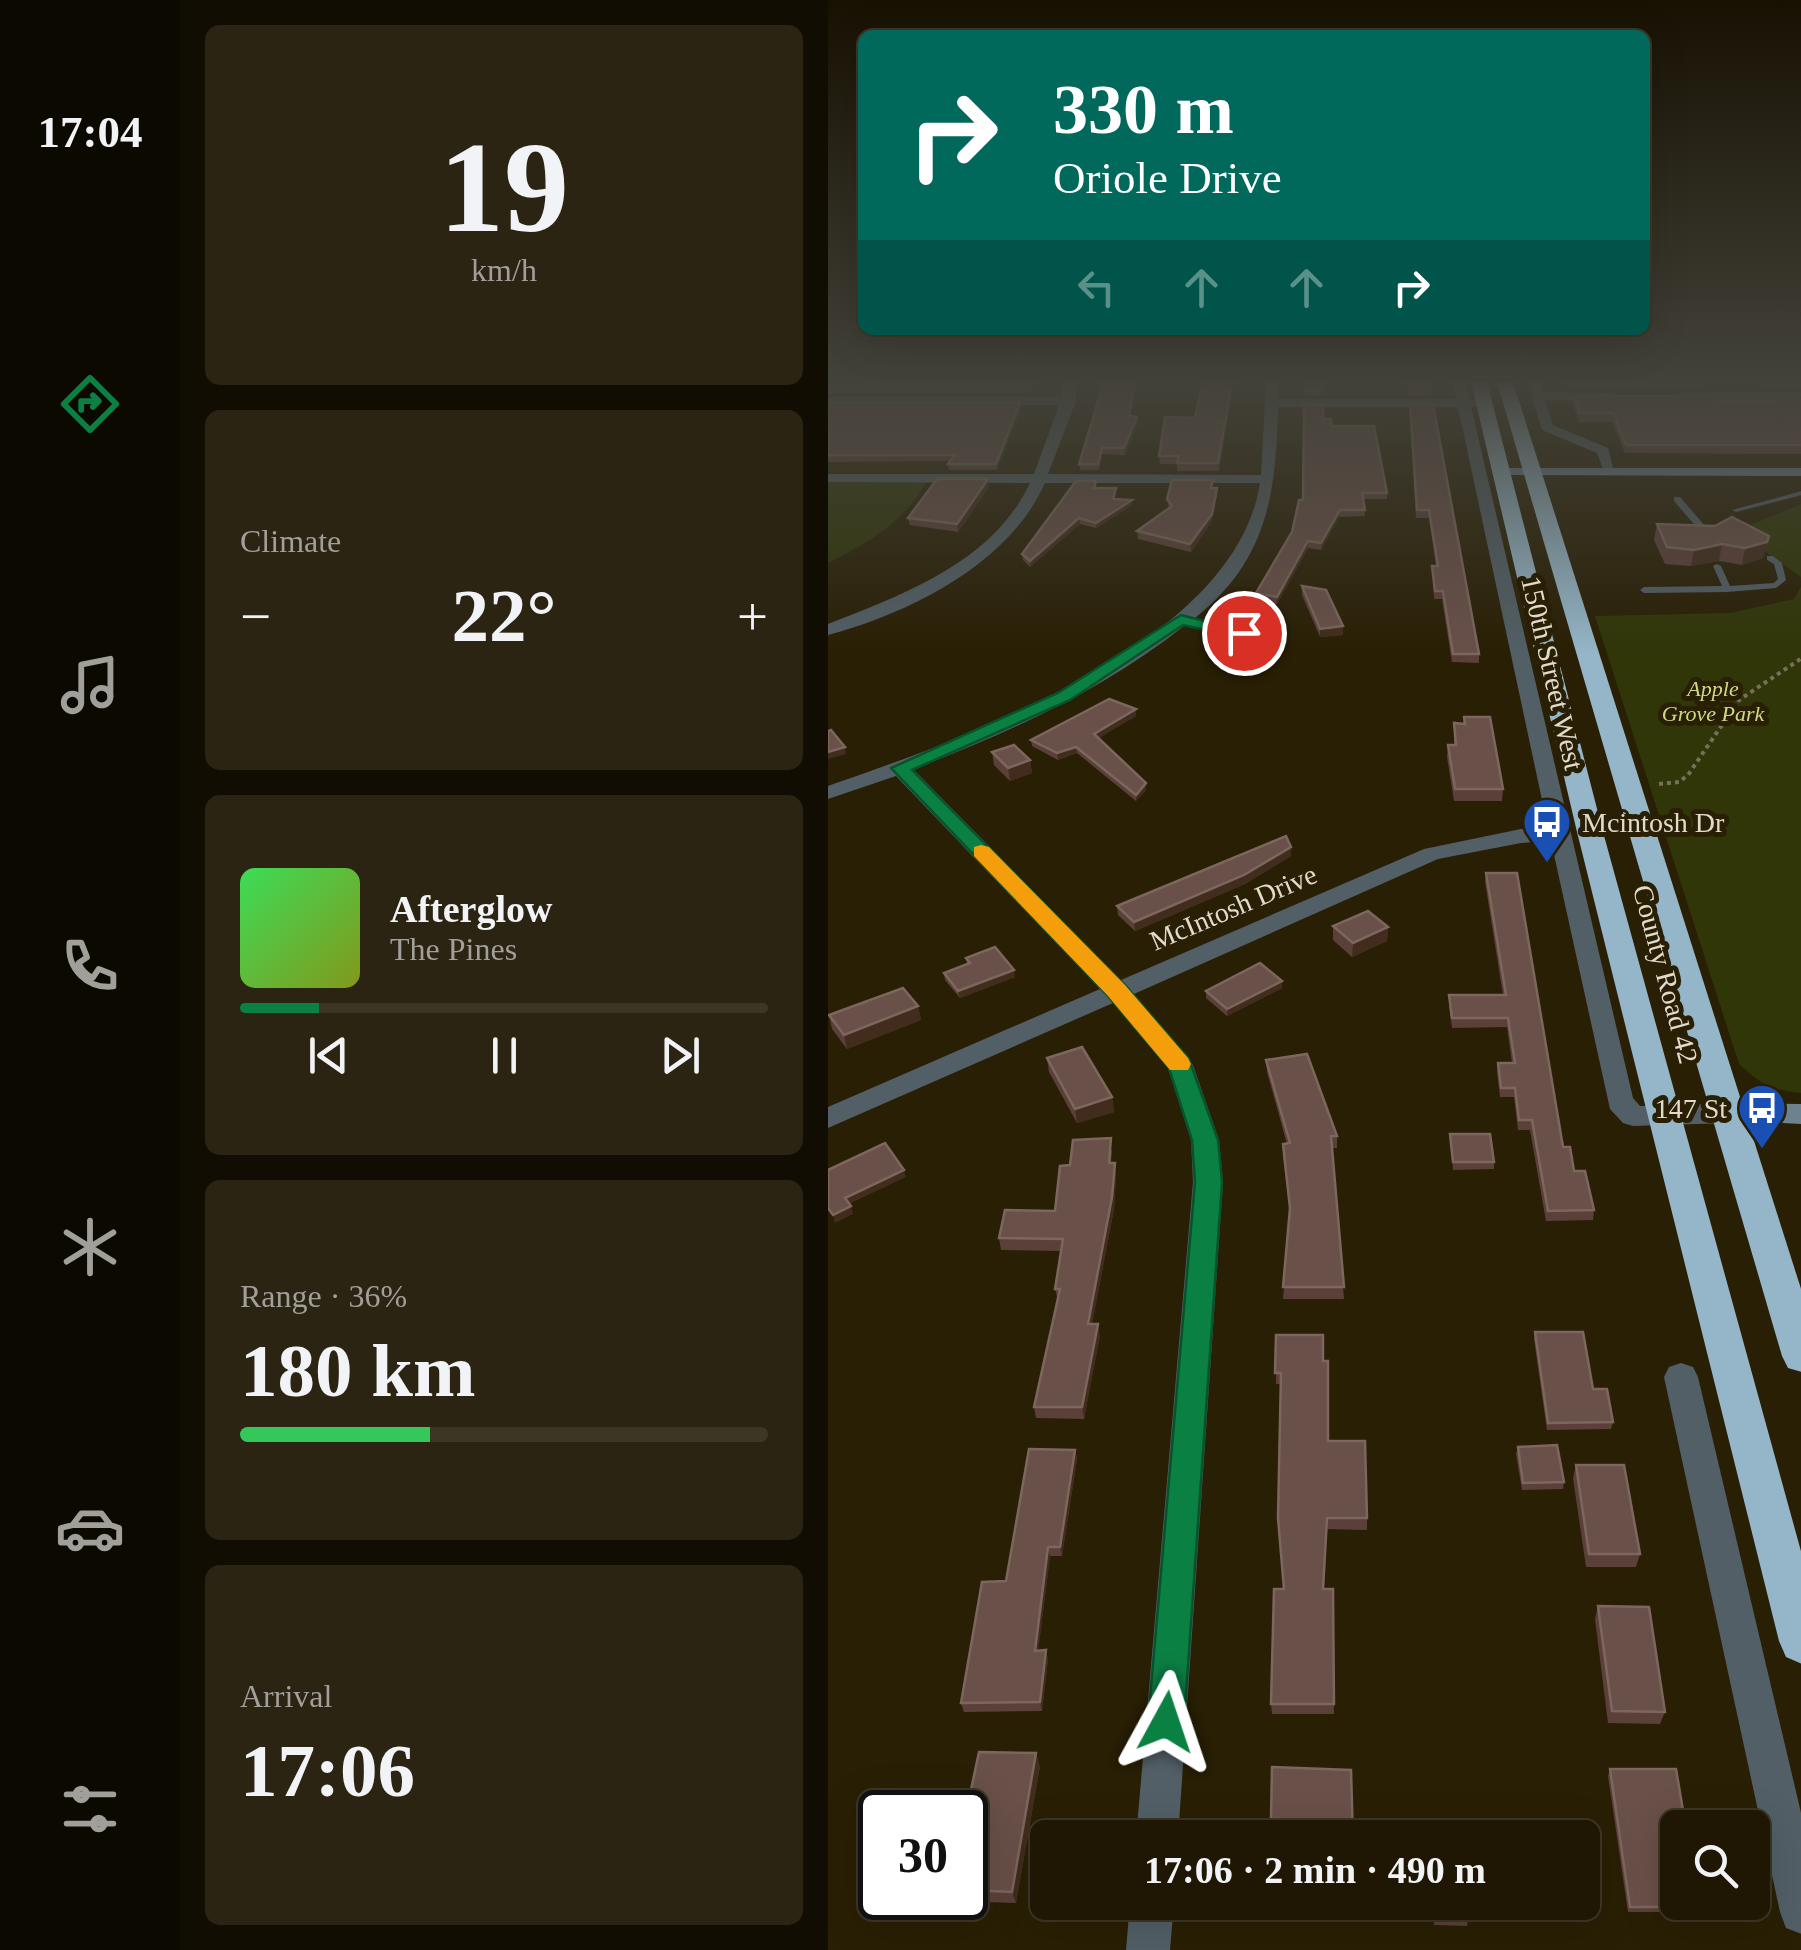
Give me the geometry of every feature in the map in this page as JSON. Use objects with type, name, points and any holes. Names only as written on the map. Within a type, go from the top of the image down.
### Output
[{"type":"highway","name":"County Road 42","points":[[1503,473],[1665,1118],[1802,1641]]},
{"type":"highway","name":"County Road 42","points":[[1533,473],[1802,1356]]},
{"type":"street","points":[[828,630],[896,604],[977,555],[1019,516],[1041,473]]},
{"type":"street","points":[[828,793],[900,768],[1064,697],[1181,620],[1218,583],[1246,546],[1262,511],[1266,473]]},
{"type":"street","name":"150th Street West","points":[[1485,473],[1620,1102],[1632,1116],[1665,1118]]},
{"type":"street","points":[[828,478],[1266,478]]},
{"type":"street","points":[[1181,620],[1244,633]]},
{"type":"street","points":[[900,768],[1116,990],[1180,1065],[1205,1140],[1208,1182],[1158,1820]]},
{"type":"street","name":"McIntosh Drive","points":[[828,1118],[1432,854],[1521,836],[1561,834]]},
{"type":"street","points":[[1665,1118],[1730,1113],[1802,1114]]},
{"type":"street","points":[[1682,1377],[1802,1912]]},
{"type":"street","points":[[1148,1950],[1150,1920]]},
{"type":"lane","points":[[1736,510],[1802,493]]},
{"type":"lane","points":[[1677,499],[1709,536]]},
{"type":"lane","points":[[1644,590],[1776,585],[1782,580],[1778,563],[1770,558]]},
{"type":"lane","points":[[1717,566],[1727,589]]},
{"type":"path","points":[[1659,784],[1678,782],[1688,775],[1739,700],[1802,658]]},
{"type":"green space","points":[[828,481],[927,481],[908,508],[885,530],[828,563]]},
{"type":"green space","points":[[1801,504],[1801,577],[1737,531]]},
{"type":"green space","name":"Apple Grove Park","points":[[1801,587],[1802,1093],[1767,1085],[1739,1064],[1595,616],[1730,613],[1794,599]]},
{"type":"building","points":[[1303,473],[1383,473],[1387,493],[1362,493],[1365,510],[1340,510],[1321,543],[1308,541],[1277,597],[1256,593],[1292,532],[1299,500],[1303,500]]},
{"type":"building","points":[[1415,473],[1446,473],[1479,654],[1453,654],[1443,591],[1435,591],[1432,566],[1438,566],[1429,510],[1417,510]]},
{"type":"building","points":[[937,479],[988,479],[957,524],[908,518]]},
{"type":"building","points":[[1172,480],[1213,480],[1211,488],[1217,488],[1212,514],[1190,544],[1137,531],[1172,506],[1167,499]]},
{"type":"building","points":[[1076,481],[1096,481],[1094,488],[1116,488],[1113,499],[1132,500],[1096,523],[1079,518],[1030,561],[1022,554]]},
{"type":"building","points":[[1732,517],[1769,536],[1767,542],[1745,548],[1722,544],[1694,550],[1667,547],[1657,524],[1715,526]]},
{"type":"building","points":[[1302,586],[1326,590],[1343,626],[1320,629]]},
{"type":"building","points":[[1109,699],[1136,709],[1094,734],[1146,783],[1136,795],[1076,747],[1057,753],[1031,740]]},
{"type":"building","points":[[1464,717],[1490,717],[1503,789],[1455,789],[1448,745],[1456,745],[1454,723],[1465,724]]},
{"type":"building","points":[[828,731],[845,747],[828,752]]},
{"type":"building","points":[[1014,745],[1030,760],[1008,768],[992,752]]},
{"type":"building","points":[[1286,836],[1291,847],[1244,875],[1134,922],[1117,906]]},
{"type":"building","points":[[1486,873],[1517,873],[1563,1147],[1570,1147],[1574,1171],[1585,1171],[1594,1210],[1548,1211],[1532,1120],[1519,1120],[1515,1088],[1501,1088],[1498,1063],[1515,1063],[1508,1018],[1452,1018],[1449,995],[1506,995]]},
{"type":"building","points":[[1368,911],[1388,927],[1353,943],[1333,926]]},
{"type":"building","points":[[995,947],[1014,970],[958,991],[944,973],[970,963],[966,958]]},
{"type":"building","points":[[1260,963],[1282,981],[1227,1009],[1206,991]]},
{"type":"building","points":[[903,988],[918,1006],[844,1035],[829,1015]]},
{"type":"building","points":[[1082,1047],[1112,1097],[1075,1109],[1047,1058]]},
{"type":"building","points":[[1307,1054],[1337,1136],[1331,1136],[1344,1287],[1283,1287],[1290,1208],[1283,1144],[1290,1143],[1266,1060]]},
{"type":"building","points":[[1450,1134],[1490,1134],[1494,1162],[1453,1162]]},
{"type":"building","points":[[1111,1138],[1109,1163],[1115,1163],[1112,1197],[1088,1324],[1098,1324],[1082,1407],[1034,1407],[1060,1289],[1055,1289],[1063,1239],[999,1238],[1005,1210],[1055,1211],[1060,1166],[1070,1165],[1073,1140]]},
{"type":"building","points":[[885,1143],[904,1170],[845,1198],[851,1206],[833,1215],[828,1208],[828,1170]]},
{"type":"building","points":[[1535,1332],[1583,1332],[1593,1389],[1607,1389],[1613,1422],[1548,1423]]},
{"type":"building","points":[[1276,1335],[1323,1335],[1323,1361],[1328,1361],[1328,1441],[1365,1441],[1367,1518],[1327,1518],[1323,1589],[1333,1589],[1334,1704],[1271,1704],[1274,1589],[1284,1589],[1278,1518],[1281,1373],[1275,1373]]},
{"type":"building","points":[[1557,1445],[1564,1482],[1523,1483],[1518,1447]]},
{"type":"building","points":[[1029,1449],[1075,1450],[1060,1547],[1048,1547],[1035,1651],[1046,1650],[1040,1702],[961,1703],[982,1582],[1006,1581]]},
{"type":"building","points":[[1576,1465],[1624,1465],[1640,1554],[1589,1554]]},
{"type":"building","points":[[1598,1606],[1649,1607],[1665,1712],[1612,1711]]},
{"type":"building","points":[[979,1752],[1036,1753],[1012,1892],[988,1891],[988,1790],[971,1790]]},
{"type":"building","points":[[1272,1767],[1351,1770],[1352,1820],[1271,1819]]},
{"type":"building","points":[[1610,1769],[1676,1769],[1683,1810],[1660,1810],[1660,1907],[1630,1907]]},
{"type":"slow traffic","points":[[981,851],[1116,990],[1179,1064]]},
{"type":"place","name":"Mcintosh Dr","points":[[1547,864]]},
{"type":"place","name":"147 St","points":[[1762,1150]]},
{"type":"route","points":[[1166,1722],[1208,1182],[1205,1140],[1180,1065],[1116,990],[900,768],[1064,697],[1132,656],[1181,620],[1244,633]]}]
